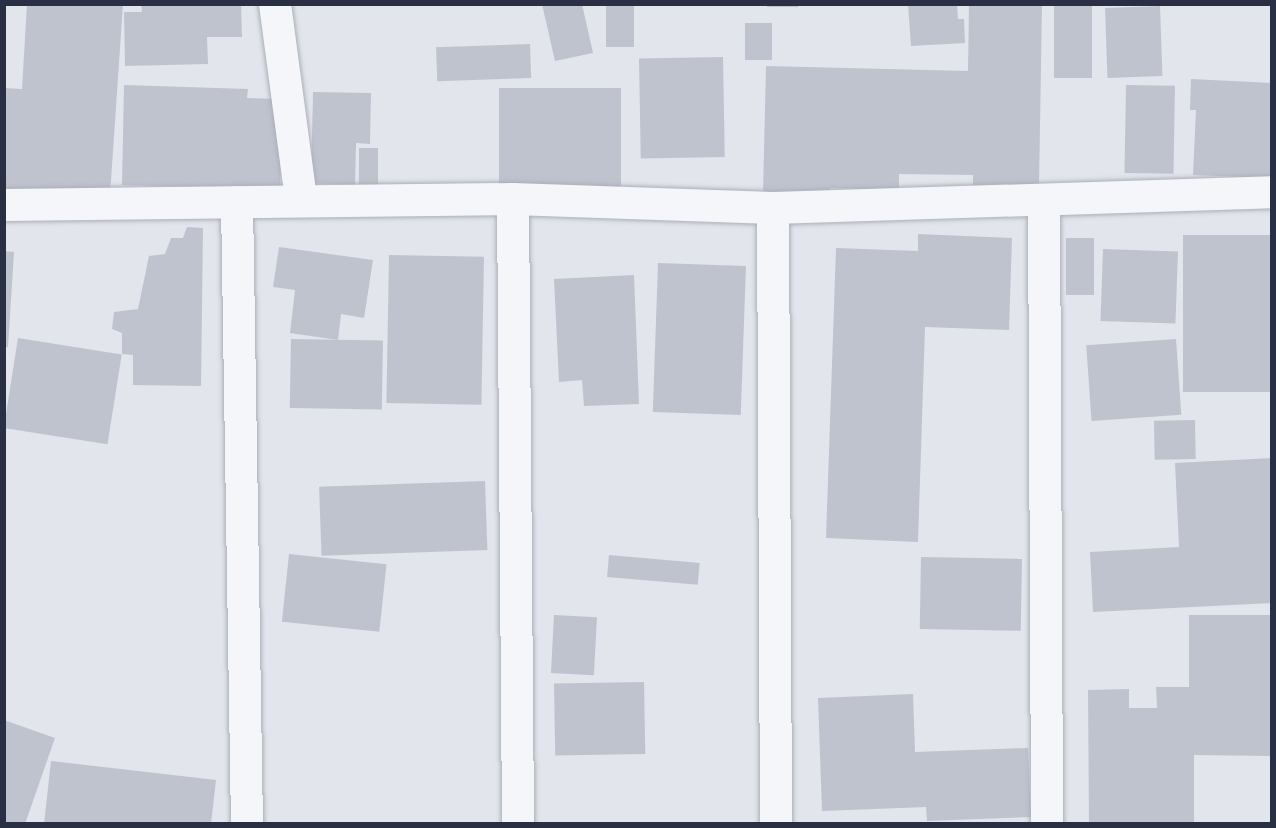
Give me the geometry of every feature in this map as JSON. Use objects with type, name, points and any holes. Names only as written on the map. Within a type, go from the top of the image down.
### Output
[{"type":"street","points":[[275,4],[301,200]]},
{"type":"street","points":[[4,205],[513,199],[773,208],[1272,192]]},
{"type":"street","points":[[513,199],[518,824]]},
{"type":"street","points":[[1044,200],[1047,824]]},
{"type":"street","points":[[237,202],[247,824]]},
{"type":"street","points":[[773,208],[776,824]]},
{"type":"building","points":[[27,4],[123,4],[110,195],[5,189],[4,88],[22,89]]},
{"type":"building","points":[[141,4],[241,4],[242,37],[207,37],[208,64],[125,66],[124,12],[142,12]]},
{"type":"building","points":[[542,4],[582,4],[593,53],[555,61]]},
{"type":"building","points":[[606,4],[634,4],[634,47],[606,47]]},
{"type":"building","points":[[767,4],[798,4],[798,7],[767,7]]},
{"type":"building","points":[[908,4],[957,4],[958,19],[964,19],[965,43],[911,46]]},
{"type":"building","points":[[969,4],[1042,4],[1039,187],[973,186],[973,175],[899,174],[899,190],[830,188],[830,194],[763,193],[766,66],[968,71]]},
{"type":"building","points":[[1054,5],[1092,5],[1092,78],[1054,78]]},
{"type":"building","points":[[1160,6],[1162,76],[1107,78],[1105,8]]},
{"type":"building","points":[[745,23],[772,23],[772,60],[745,60]]},
{"type":"building","points":[[530,44],[531,78],[437,81],[436,47]]},
{"type":"building","points":[[723,57],[725,157],[641,158],[639,58]]},
{"type":"building","points":[[1191,79],[1272,83],[1272,178],[1193,175],[1196,110],[1190,110]]},
{"type":"building","points":[[124,85],[248,89],[247,98],[282,99],[280,189],[122,185]]},
{"type":"building","points":[[1126,85],[1175,86],[1173,174],[1124,173]]},
{"type":"building","points":[[499,88],[621,88],[621,190],[499,190]]},
{"type":"building","points":[[313,92],[371,93],[370,144],[356,143],[355,185],[311,183]]},
{"type":"building","points":[[359,148],[378,148],[378,186],[359,186]]},
{"type":"building","points":[[187,227],[203,228],[201,386],[133,385],[133,355],[122,354],[122,333],[112,329],[114,312],[138,309],[149,256],[165,254],[171,238],[183,238]]},
{"type":"building","points":[[918,234],[1012,238],[1009,330],[925,327],[918,542],[826,538],[836,248],[918,251]]},
{"type":"building","points":[[1183,235],[1272,235],[1272,392],[1183,392]]},
{"type":"building","points":[[1066,238],[1094,238],[1094,295],[1066,295]]},
{"type":"building","points":[[279,247],[373,260],[364,318],[341,314],[338,340],[290,333],[295,290],[273,287]]},
{"type":"building","points":[[1103,249],[1178,252],[1175,324],[1100,321]]},
{"type":"building","points":[[4,251],[14,252],[8,347],[4,347]]},
{"type":"building","points":[[389,255],[484,257],[481,405],[386,403]]},
{"type":"building","points":[[658,263],[746,266],[741,415],[653,412]]},
{"type":"building","points":[[634,275],[639,404],[584,406],[582,380],[559,382],[554,279]]},
{"type":"building","points":[[18,338],[122,354],[107,444],[4,428]]},
{"type":"building","points":[[291,339],[383,341],[382,410],[290,408]]},
{"type":"building","points":[[1176,339],[1181,415],[1092,421],[1086,345]]},
{"type":"building","points":[[1195,420],[1196,459],[1155,460],[1154,421]]},
{"type":"building","points":[[1272,458],[1272,603],[1093,612],[1090,552],[1179,547],[1175,463]]},
{"type":"building","points":[[485,481],[487,550],[322,556],[319,487]]},
{"type":"building","points":[[289,554],[386,564],[379,632],[282,622]]},
{"type":"building","points":[[609,555],[700,563],[698,585],[607,577]]},
{"type":"building","points":[[921,557],[1022,559],[1021,631],[920,629]]},
{"type":"building","points":[[554,615],[597,617],[594,675],[551,673]]},
{"type":"building","points":[[1189,615],[1272,615],[1272,756],[1194,755],[1194,824],[1089,824],[1088,690],[1129,689],[1129,708],[1157,708],[1156,687],[1189,687]]},
{"type":"building","points":[[644,682],[645,754],[555,756],[554,684]]},
{"type":"building","points":[[913,694],[915,752],[1028,748],[1031,817],[927,821],[926,807],[822,811],[818,698]]},
{"type":"building","points":[[4,720],[55,738],[25,824],[4,824]]},
{"type":"building","points":[[51,761],[216,780],[211,824],[44,824]]}]
